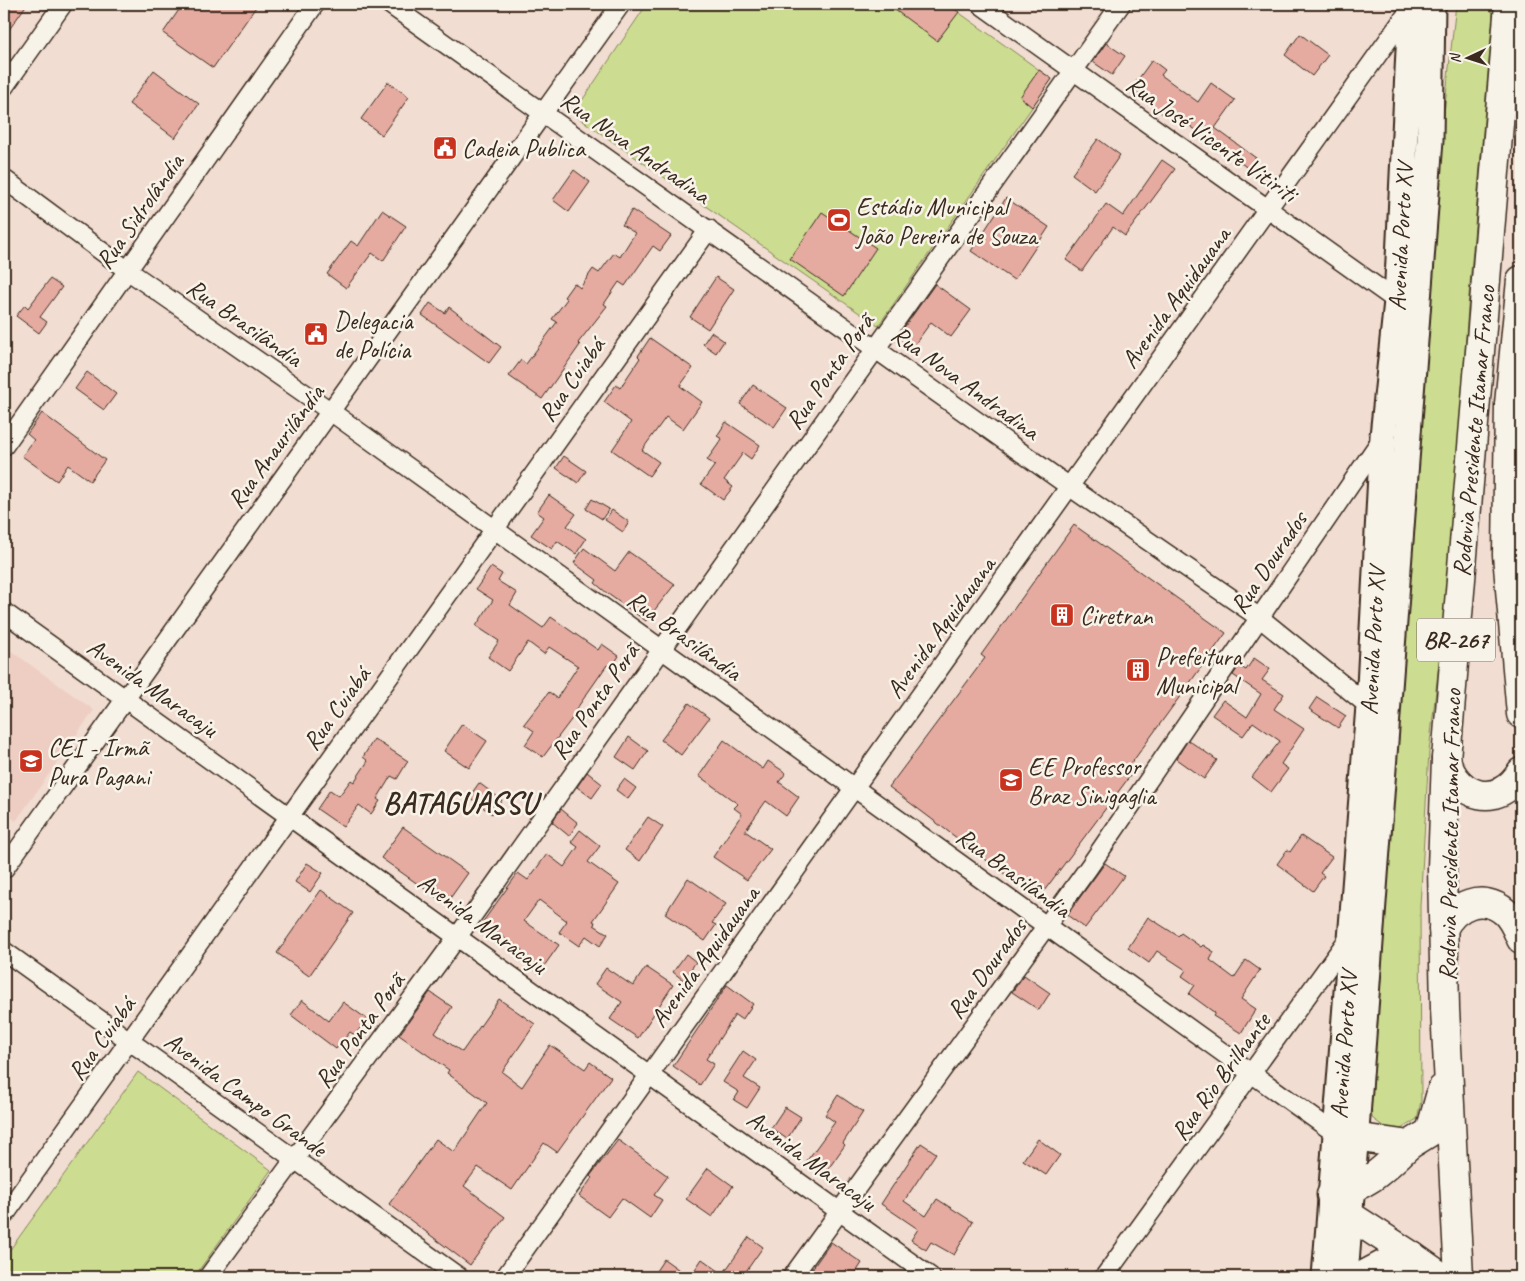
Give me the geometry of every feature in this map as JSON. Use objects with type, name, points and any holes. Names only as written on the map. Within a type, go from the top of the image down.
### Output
[{"type":"highway","points":[[1494,4],[1506,39]]},
{"type":"highway","name":"Rodovia Presidente Itamar Franco","points":[[1459,1277],[1443,929],[1446,759],[1509,4]]},
{"type":"highway","name":"Rodovia Presidente Itamar Franco","points":[[1521,280],[1509,404],[1506,555],[1521,714]]},
{"type":"highway","points":[[1508,463],[1521,426]]},
{"type":"highway","points":[[1446,759],[1449,772],[1457,783],[1467,791],[1480,795],[1493,794],[1505,790],[1516,781],[1521,772]]},
{"type":"highway","points":[[1443,929],[1448,919],[1458,909],[1470,904],[1483,902],[1495,906],[1506,913],[1521,939]]},
{"type":"highway","points":[[1442,1277],[1341,1201],[1369,1182],[1409,1145],[1430,1132],[1448,1068]]},
{"type":"highway","points":[[1345,1135],[1381,1143],[1409,1145]]},
{"type":"highway","points":[[1360,1277],[1392,1260],[1412,1256]]},
{"type":"street","points":[[4,87],[62,4]]},
{"type":"street","name":"Rua Sidrolândia","points":[[4,446],[315,4]]},
{"type":"street","name":"Rua Nova Andradina","points":[[389,4],[544,112],[1070,487],[1260,618],[1378,713]]},
{"type":"street","name":"Rua Anaurilândia","points":[[4,869],[621,4]]},
{"type":"street","name":"Rua José Vicente Vitiriti","points":[[980,4],[1269,210],[1408,303]]},
{"type":"street","name":"Rua Ponta Porã","points":[[208,1277],[458,936],[1121,4]]},
{"type":"street","name":"Avenida Porto XV","points":[[1345,1277],[1341,1201],[1352,934],[1378,713],[1409,407],[1404,163],[1410,29],[1419,4]]},
{"type":"street","name":"Avenida Porto XV","points":[[1345,1135],[1374,902],[1384,436],[1408,303],[1429,163],[1419,4]]},
{"type":"street","name":"Avenida Aquidauana","points":[[505,1277],[1070,487],[1419,4]]},
{"type":"street","points":[[1404,163],[1429,163]]},
{"type":"street","name":"Rua Brasilândia","points":[[4,179],[128,270],[330,412],[1253,1074],[1345,1135]]},
{"type":"street","name":"Rua Cuiabá","points":[[4,1216],[709,230]]},
{"type":"street","name":"Rua Dourados","points":[[792,1277],[1047,926],[1384,436],[1409,407]]},
{"type":"street","name":"Avenida Maracaju","points":[[4,612],[932,1277]]},
{"type":"street","name":"Rua Rio Brilhante","points":[[1104,1277],[1253,1074],[1374,902]]},
{"type":"street","name":"Avenida Campo Grande","points":[[4,951],[459,1277]]},
{"type":"street","name":"Avenida Porto XV","points":[[1325,1277],[1341,1201]]},
{"type":"shaded area","name":"CEI - Irmã Pura Pagani","points":[[4,646],[94,710],[16,821],[4,813]]},
{"type":"green space","name":"Estádio Municipal João Pereira de Souza","points":[[647,4],[947,4],[1052,79],[878,326],[573,114]]},
{"type":"green space","points":[[1456,4],[1485,4],[1493,13],[1468,307],[1452,547],[1429,752],[1420,906],[1421,1101],[1417,1119],[1401,1129],[1388,1130],[1372,1118],[1370,1082],[1378,1005],[1418,350]]},
{"type":"green space","points":[[138,1072],[271,1170],[194,1277],[4,1277],[4,1258]]},
{"type":"building","points":[[4,4],[27,4],[4,37]]},
{"type":"building","points":[[183,4],[258,4],[213,68],[163,33]]},
{"type":"building","points":[[887,4],[947,4],[959,12],[937,41]]},
{"type":"building","points":[[1300,34],[1328,55],[1312,76],[1285,55]]},
{"type":"building","points":[[1106,43],[1125,56],[1112,75],[1093,62]]},
{"type":"building","points":[[1152,60],[1165,70],[1161,75],[1198,102],[1211,83],[1235,100],[1215,128],[1256,158],[1249,169],[1167,109],[1163,114],[1131,89]]},
{"type":"building","points":[[154,70],[199,104],[175,138],[129,104]]},
{"type":"building","points":[[1039,70],[1052,79],[1032,107],[1020,97]]},
{"type":"building","points":[[388,82],[409,97],[382,135],[361,119]]},
{"type":"building","points":[[1098,139],[1120,155],[1095,191],[1072,174]]},
{"type":"building","points":[[1162,160],[1175,169],[1125,236],[1113,227],[1082,271],[1066,260],[1106,204],[1123,216]]},
{"type":"building","points":[[574,170],[590,182],[569,212],[553,200]]},
{"type":"building","points":[[1006,198],[1049,227],[1014,280],[971,251]]},
{"type":"building","points":[[382,210],[406,226],[383,261],[372,253],[346,288],[327,274],[351,241],[358,246]]},
{"type":"building","points":[[632,210],[671,236],[660,251],[653,246],[625,286],[619,282],[604,304],[607,306],[578,343],[580,345],[542,399],[509,376],[521,360],[526,364],[557,322],[552,319],[567,299],[564,297],[574,283],[580,288],[593,269],[599,273],[614,253],[620,257],[635,233],[622,225]]},
{"type":"building","points":[[822,212],[876,248],[844,296],[790,259]]},
{"type":"building","points":[[716,277],[734,289],[708,329],[690,317]]},
{"type":"building","points":[[50,279],[62,287],[40,317],[47,322],[39,333],[16,316],[25,305],[28,308]]},
{"type":"building","points":[[935,284],[971,310],[951,337],[931,322],[910,351],[895,340]]},
{"type":"building","points":[[430,303],[445,313],[449,307],[501,347],[489,363],[422,315]]},
{"type":"building","points":[[711,332],[724,341],[716,353],[703,344]]},
{"type":"building","points":[[650,338],[693,368],[680,386],[702,402],[683,429],[666,417],[642,450],[659,462],[649,476],[612,450],[631,422],[604,402],[616,385],[620,388],[640,358],[638,356]]},
{"type":"building","points":[[87,372],[116,394],[104,410],[75,389]]},
{"type":"building","points":[[753,385],[787,408],[774,427],[740,404]]},
{"type":"building","points":[[42,413],[105,460],[90,481],[68,465],[57,481],[22,456],[34,440],[27,434]]},
{"type":"building","points":[[726,422],[760,445],[751,459],[743,453],[724,480],[733,487],[723,500],[701,484],[715,465],[707,460],[722,439],[717,436]]},
{"type":"building","points":[[564,456],[586,471],[578,483],[556,468]]},
{"type":"building","points":[[549,495],[576,514],[567,526],[586,539],[576,554],[557,541],[552,549],[531,535],[544,517],[537,512]]},
{"type":"building","points":[[592,499],[609,509],[602,519],[586,509]]},
{"type":"building","points":[[612,510],[629,522],[623,532],[605,520]]},
{"type":"building","points":[[1074,525],[1226,633],[1128,768],[1133,772],[1038,899],[889,787],[985,658],[981,655]]},
{"type":"building","points":[[584,548],[615,571],[629,552],[675,584],[646,621],[608,594],[595,583],[597,580],[574,563]]},
{"type":"building","points":[[491,567],[502,574],[498,581],[517,593],[510,605],[543,628],[551,617],[598,650],[602,644],[619,656],[611,668],[607,665],[575,711],[577,712],[543,757],[525,745],[534,731],[524,724],[549,692],[557,698],[578,666],[549,647],[544,654],[528,642],[508,671],[488,657],[499,641],[476,626],[493,600],[476,589]]},
{"type":"building","points":[[1254,658],[1270,669],[1262,680],[1284,694],[1274,709],[1304,729],[1281,764],[1288,769],[1271,792],[1252,777],[1280,741],[1253,722],[1243,736],[1212,715],[1223,700],[1247,717],[1261,694],[1233,675],[1239,666],[1246,670]]},
{"type":"building","points":[[1317,697],[1346,716],[1338,728],[1309,709]]},
{"type":"building","points":[[689,703],[709,718],[681,755],[661,740]]},
{"type":"building","points":[[462,724],[487,741],[469,768],[444,751]]},
{"type":"building","points":[[629,737],[648,751],[635,770],[616,757]]},
{"type":"building","points":[[374,739],[408,761],[397,779],[391,776],[377,799],[380,801],[371,814],[359,805],[343,827],[317,809],[330,790],[339,796],[351,780],[354,782],[368,761],[363,757]]},
{"type":"building","points":[[724,740],[763,769],[768,761],[786,773],[779,782],[799,797],[786,816],[766,801],[745,831],[771,849],[747,880],[713,857],[742,814],[734,808],[738,804],[699,776]]},
{"type":"building","points":[[1188,740],[1217,760],[1204,779],[1176,759]]},
{"type":"building","points":[[587,772],[602,784],[592,798],[577,787]]},
{"type":"building","points":[[624,779],[636,788],[628,799],[616,790]]},
{"type":"building","points":[[479,783],[502,800],[492,814],[469,797]]},
{"type":"building","points":[[561,809],[578,823],[569,836],[552,822]]},
{"type":"building","points":[[648,817],[663,827],[640,861],[625,850]]},
{"type":"building","points":[[403,827],[468,873],[446,904],[381,858]]},
{"type":"building","points":[[580,830],[600,846],[588,862],[619,884],[593,921],[595,922],[594,925],[608,934],[600,946],[586,936],[579,946],[559,932],[567,921],[539,900],[524,921],[559,945],[539,973],[517,958],[522,950],[482,923],[518,873],[528,880],[547,854],[564,867],[578,847],[571,842]]},
{"type":"building","points":[[1301,836],[1332,857],[1320,873],[1324,876],[1313,891],[1277,864],[1287,850],[1290,852]]},
{"type":"building","points":[[307,863],[323,873],[310,892],[295,882]]},
{"type":"building","points":[[1105,863],[1124,876],[1085,928],[1067,915]]},
{"type":"building","points":[[688,878],[726,904],[712,923],[716,925],[705,941],[665,914]]},
{"type":"building","points":[[321,890],[353,913],[309,976],[277,953]]},
{"type":"building","points":[[1148,917],[1178,936],[1181,933],[1201,947],[1203,945],[1214,952],[1210,960],[1234,978],[1246,960],[1260,970],[1241,999],[1256,1009],[1241,1033],[1213,1016],[1215,1013],[1189,994],[1195,985],[1182,976],[1186,970],[1157,951],[1149,963],[1128,948]]},
{"type":"building","points":[[686,954],[696,962],[683,980],[673,972]]},
{"type":"building","points":[[646,967],[673,985],[638,1038],[610,1019],[622,1002],[595,984],[606,968],[633,986]]},
{"type":"building","points":[[1024,975],[1050,993],[1039,1010],[1012,992]]},
{"type":"building","points":[[727,985],[753,1004],[742,1020],[735,1015],[706,1059],[714,1064],[700,1085],[673,1066]]},
{"type":"building","points":[[430,992],[452,1007],[435,1033],[462,1052],[499,999],[535,1024],[502,1072],[522,1087],[550,1045],[585,1069],[590,1062],[611,1077],[557,1152],[544,1143],[512,1190],[478,1167],[464,1186],[505,1217],[470,1265],[389,1204],[436,1139],[454,1152],[487,1103],[447,1073],[449,1070],[399,1035]]},
{"type":"building","points":[[302,1000],[329,1021],[343,1002],[367,1019],[355,1035],[350,1032],[336,1049],[291,1015]]},
{"type":"building","points":[[743,1051],[756,1060],[744,1078],[760,1088],[747,1108],[734,1100],[739,1092],[723,1082]]},
{"type":"building","points":[[838,1095],[863,1112],[843,1143],[845,1145],[824,1175],[806,1162],[835,1122],[825,1115]]},
{"type":"building","points":[[785,1107],[801,1117],[787,1139],[771,1128]]},
{"type":"building","points":[[1038,1139],[1060,1155],[1046,1175],[1023,1160]]},
{"type":"building","points":[[618,1140],[668,1176],[654,1195],[662,1200],[650,1218],[622,1198],[608,1217],[579,1196],[592,1178],[590,1176]]},
{"type":"building","points":[[921,1143],[936,1153],[904,1201],[926,1216],[937,1199],[973,1222],[954,1255],[931,1242],[926,1250],[911,1240],[918,1229],[881,1204]]},
{"type":"building","points":[[708,1168],[733,1186],[712,1217],[686,1199]]},
{"type":"building","points":[[749,1237],[763,1247],[742,1277],[690,1277],[702,1259],[723,1274]]},
{"type":"building","points":[[831,1242],[862,1263],[853,1277],[823,1277],[812,1269]]},
{"type":"building","points":[[664,1259],[689,1277],[652,1277]]},
{"type":"place","name":"Cadeia Publica","points":[[445,148]]},
{"type":"place","name":"Estádio Municipal João Pereira de Souza","points":[[839,220]]},
{"type":"place","name":"Delegacia de Polícia","points":[[316,334]]},
{"type":"place","name":"Ciretran","points":[[1062,615]]},
{"type":"place","name":"Prefeitura Municipal","points":[[1138,670]]},
{"type":"place","name":"CEI - Irmã Pura Pagani","points":[[31,761]]},
{"type":"place","name":"EE Professor Braz Sinigaglia","points":[[1011,780]]},
{"type":"district","name":"BATAGUASSU","points":[[460,803]]}]
